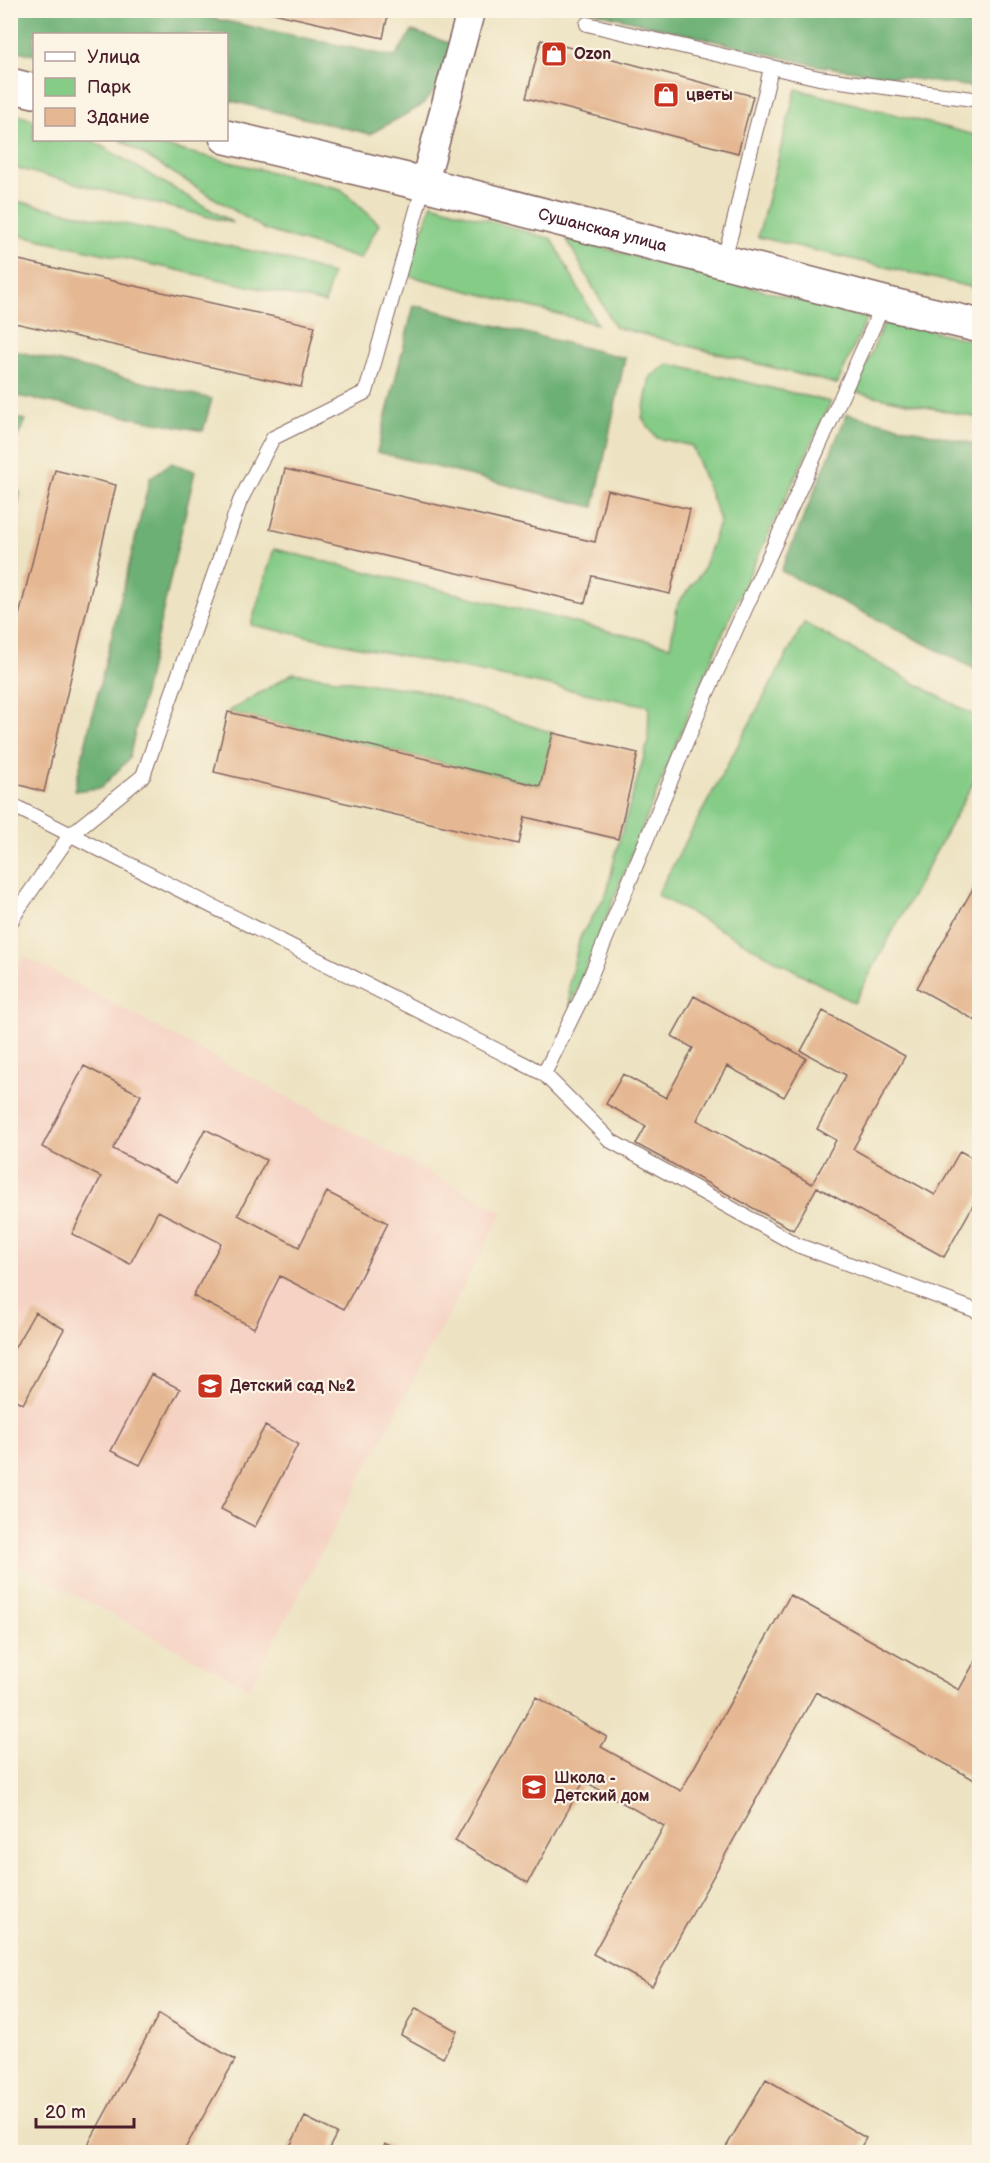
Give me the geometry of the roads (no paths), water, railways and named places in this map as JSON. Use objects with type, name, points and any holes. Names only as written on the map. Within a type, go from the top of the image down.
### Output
[{"type":"main road","points":[[10,85],[33,91]]},
{"type":"main road","name":"Сушанская улица","points":[[228,137],[424,184],[980,326]]},
{"type":"street","points":[[424,184],[471,10]]},
{"type":"lane","points":[[967,10],[980,13]]},
{"type":"lane","points":[[587,24],[819,78],[980,100]]},
{"type":"lane","points":[[723,260],[734,228],[771,67]]},
{"type":"lane","points":[[10,923],[18,908],[70,835],[143,776],[240,501],[273,438],[366,392],[424,184]]},
{"type":"lane","points":[[544,1074],[582,997],[702,704],[884,303]]},
{"type":"lane","points":[[10,804],[544,1074],[611,1142],[797,1245],[980,1312]]},
{"type":"place","name":"Ozon","points":[[554,54]]},
{"type":"place","name":"цветы","points":[[666,95]]},
{"type":"place","name":"Детский сад №2","points":[[210,1386]]},
{"type":"place","name":"Школа - Детский дом","points":[[534,1787]]}]
